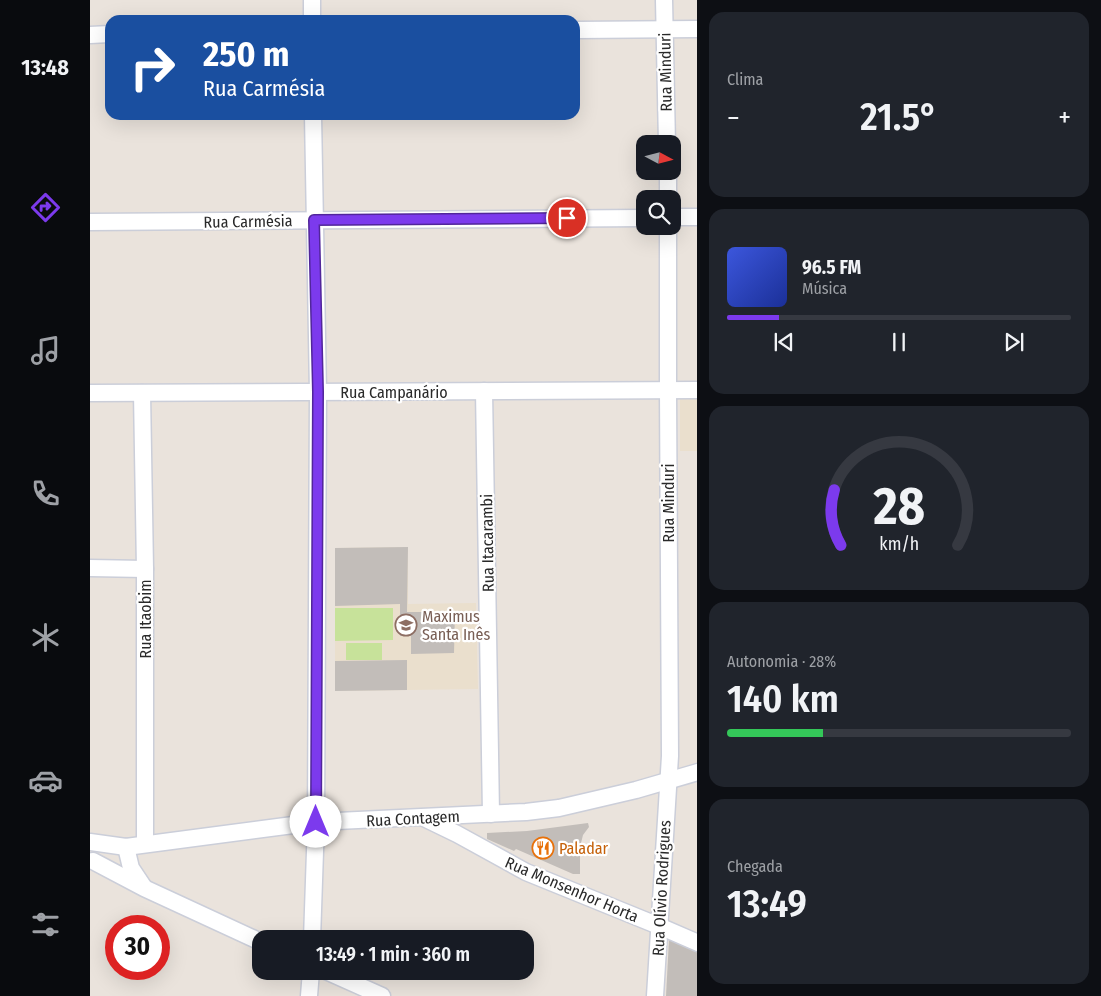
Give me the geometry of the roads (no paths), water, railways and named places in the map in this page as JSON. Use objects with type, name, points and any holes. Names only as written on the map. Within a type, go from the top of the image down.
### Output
[{"type":"street","points":[[312,0],[312,15]]},
{"type":"street","name":"Rua Minduri","points":[[664,0],[667,135]]},
{"type":"street","points":[[580,30],[697,29]]},
{"type":"street","points":[[90,35],[105,34]]},
{"type":"street","points":[[312,930],[316,822],[318,392],[313,120]]},
{"type":"street","points":[[681,217],[697,217]]},
{"type":"street","name":"Rua Carmésia","points":[[90,222],[636,218]]},
{"type":"street","name":"Rua Minduri","points":[[668,235],[670,756],[668,780]]},
{"type":"street","name":"Rua Campanário","points":[[90,393],[697,390]]},
{"type":"street","name":"Rua Itacarambi","points":[[484,391],[491,814]]},
{"type":"street","name":"Rua Itaobim","points":[[142,393],[145,569],[145,844]]},
{"type":"street","points":[[90,568],[145,569]]},
{"type":"street","name":"Rua Contagem","points":[[91,861],[126,847],[316,822],[491,814],[559,808],[636,790],[697,772]]},
{"type":"street","name":"Rua Olívio Rodrigues","points":[[655,996],[668,780]]},
{"type":"street","name":"Rua Monsenhor Horta","points":[[422,817],[526,872],[697,943]]},
{"type":"street","name":"Rua Contagem","points":[[90,842],[126,847]]},
{"type":"street","points":[[126,847],[131,868],[144,888]]},
{"type":"street","points":[[91,861],[144,888],[252,938]]},
{"type":"street","points":[[309,996],[310,980]]},
{"type":"street","points":[[346,980],[382,996]]},
{"type":"place","name":"Maximus Santa Inês","points":[[406,625]]},
{"type":"place","name":"Paladar","points":[[543,848]]}]
